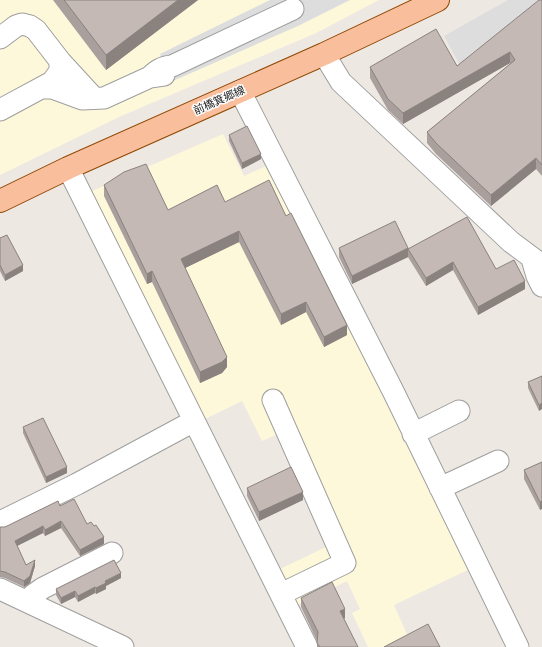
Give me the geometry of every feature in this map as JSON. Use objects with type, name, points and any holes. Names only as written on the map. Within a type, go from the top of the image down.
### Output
[{"type":"main road","name":"前橋箕郷線","points":[[0,201],[68,168],[324,54],[425,3]]},
{"type":"street","points":[[43,88],[52,88],[82,98],[104,98],[150,77],[156,71],[172,66],[293,9]]},
{"type":"street","points":[[0,38],[16,26],[22,24],[30,26],[36,30],[60,61],[94,98]]},
{"type":"street","points":[[324,54],[342,82],[478,211],[537,262],[537,276],[542,286]]},
{"type":"street","points":[[0,110],[43,88],[57,77],[60,71],[60,61]]},
{"type":"street","points":[[240,91],[413,434],[518,647]]},
{"type":"street","points":[[68,168],[307,647]]},
{"type":"street","points":[[273,400],[345,563],[281,594]]},
{"type":"street","points":[[413,434],[459,411]]},
{"type":"street","points":[[0,522],[77,484],[194,422]]},
{"type":"street","points":[[440,488],[498,461]]},
{"type":"street","points":[[28,602],[33,595],[42,588],[112,553]]},
{"type":"street","points":[[0,589],[123,647]]},
{"type":"shaded area","points":[[0,0],[379,0],[316,33],[119,117],[0,175]]},
{"type":"shaded area","points":[[270,0],[350,0],[298,26],[173,81],[160,54]]},
{"type":"shaded area","points":[[508,0],[542,0],[460,65],[444,36]]},
{"type":"shaded area","points":[[223,134],[244,176],[273,163],[474,567],[394,605],[410,641],[399,647],[368,647],[352,613],[360,609],[347,581],[296,606],[278,570],[328,546],[276,435],[262,441],[242,401],[205,419],[90,192]]},
{"type":"building","points":[[64,0],[178,0],[106,55]]},
{"type":"building","points":[[539,0],[542,0],[542,165],[536,158],[491,195],[436,143],[427,132],[515,60],[510,52],[403,113],[388,99],[370,67],[436,29],[457,66]]},
{"type":"building","points":[[247,126],[261,154],[242,163],[229,135]]},
{"type":"building","points":[[146,164],[168,210],[217,185],[225,202],[269,180],[286,216],[291,213],[347,325],[324,337],[306,302],[281,314],[239,231],[181,259],[227,357],[222,362],[200,372],[152,271],[147,274],[104,185],[124,172]]},
{"type":"building","points":[[467,217],[496,269],[514,260],[525,281],[478,307],[453,262],[426,278],[408,249]]},
{"type":"building","points":[[395,221],[408,248],[352,276],[339,248]]},
{"type":"building","points":[[7,235],[23,265],[5,275],[0,265],[0,238]]},
{"type":"building","points":[[542,376],[542,403],[539,405],[528,382]]},
{"type":"building","points":[[43,418],[67,467],[46,477],[23,427]]},
{"type":"building","points":[[542,462],[542,501],[540,502],[524,470]]},
{"type":"building","points":[[291,467],[303,492],[259,512],[247,488]]},
{"type":"building","points":[[74,499],[87,524],[91,522],[94,526],[96,525],[104,537],[80,550],[61,521],[45,530],[43,526],[15,541],[26,565],[35,560],[30,576],[24,581],[0,571],[0,527],[5,527],[58,501],[60,506]]},
{"type":"building","points":[[114,560],[121,573],[105,581],[106,583],[78,596],[75,591],[61,598],[56,589]]},
{"type":"building","points":[[332,582],[345,609],[340,611],[358,647],[320,647],[317,643],[318,632],[301,598]]},
{"type":"building","points":[[428,624],[440,647],[384,647]]}]
